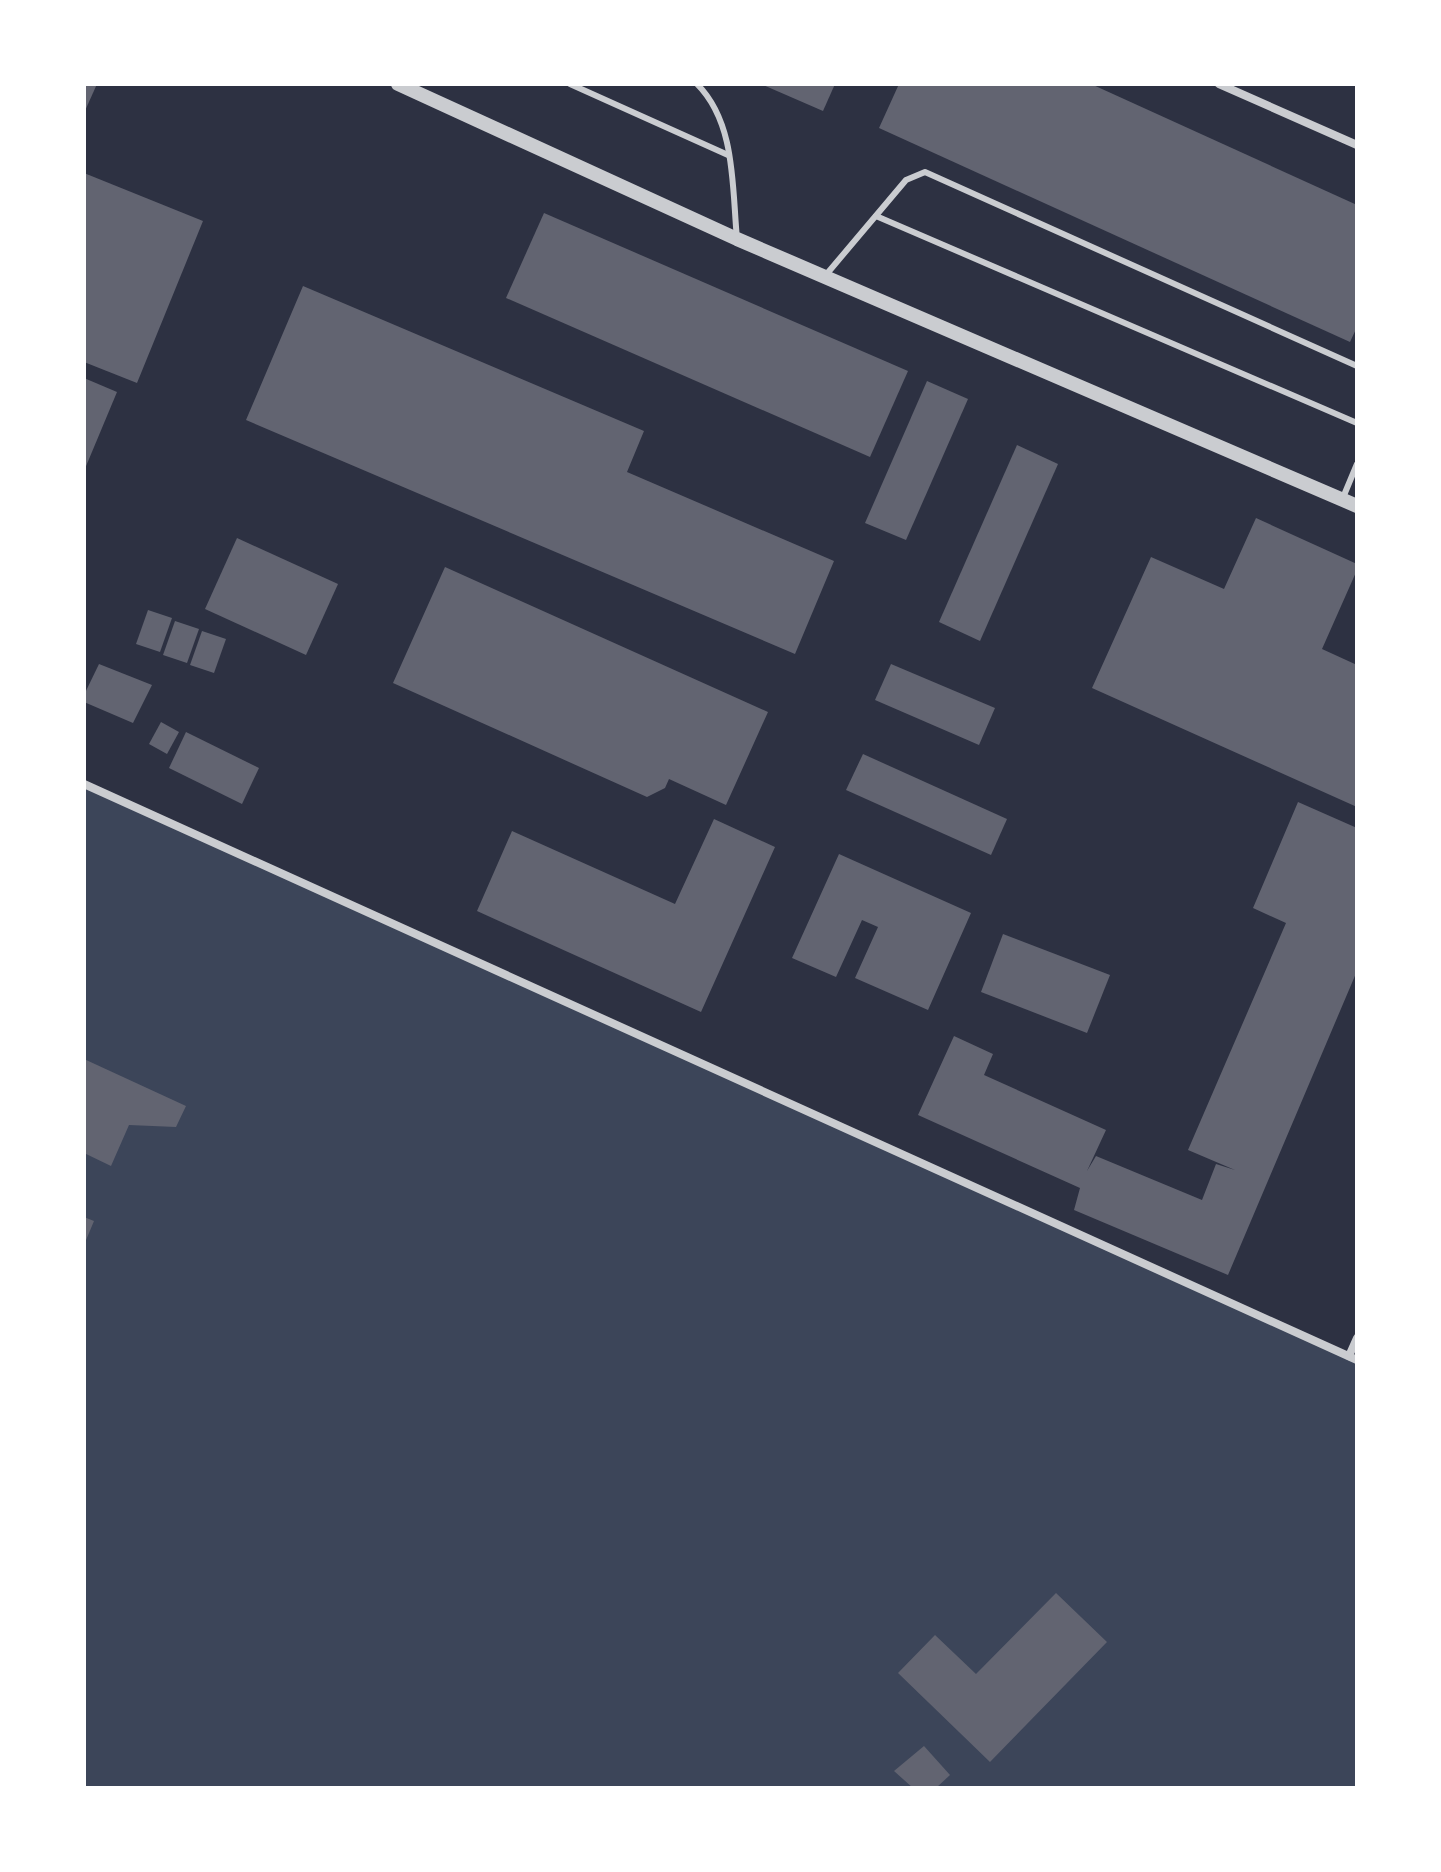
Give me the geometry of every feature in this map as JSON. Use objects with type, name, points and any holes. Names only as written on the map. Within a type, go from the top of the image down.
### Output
[{"type":"street","points":[[398,84],[737,239],[1357,506]]},
{"type":"street","points":[[1219,84],[1357,145]]},
{"type":"street","points":[[85,788],[1353,1358],[1357,1338]]},
{"type":"lane","points":[[570,84],[728,155]]},
{"type":"lane","points":[[697,84],[710,96],[726,132],[737,239]]},
{"type":"lane","points":[[825,276],[906,180],[925,172],[1357,366]]},
{"type":"lane","points":[[876,216],[1357,423]]},
{"type":"lane","points":[[1342,500],[1357,464]]},
{"type":"shaded area","points":[[88,786],[1357,1360],[1357,1788],[84,1788],[84,793]]},
{"type":"building","points":[[84,84],[97,84],[84,113]]},
{"type":"building","points":[[761,84],[835,84],[823,111]]},
{"type":"building","points":[[899,84],[1091,84],[1357,205],[1357,327],[1350,342],[879,128]]},
{"type":"building","points":[[84,173],[203,221],[137,383],[84,362]]},
{"type":"building","points":[[544,213],[908,371],[870,457],[506,298]]},
{"type":"building","points":[[303,286],[644,431],[627,472],[834,561],[795,654],[246,420]]},
{"type":"building","points":[[84,378],[117,392],[84,471]]},
{"type":"building","points":[[927,381],[968,399],[906,540],[865,523]]},
{"type":"building","points":[[1017,445],[1058,464],[980,641],[939,622]]},
{"type":"building","points":[[1256,518],[1357,564],[1322,649],[1357,665],[1357,807],[1092,688],[1151,557],[1224,589]]},
{"type":"building","points":[[237,538],[338,584],[306,655],[205,609]]},
{"type":"building","points":[[445,567],[768,712],[726,805],[669,779],[665,788],[647,797],[393,683]]},
{"type":"building","points":[[148,610],[172,618],[160,652],[136,644]]},
{"type":"building","points":[[175,621],[199,629],[187,663],[163,655]]},
{"type":"building","points":[[202,631],[226,639],[214,673],[190,665]]},
{"type":"building","points":[[99,664],[152,685],[133,723],[84,702],[84,695]]},
{"type":"building","points":[[891,664],[995,708],[979,745],[875,700]]},
{"type":"building","points":[[161,722],[179,732],[167,754],[149,744]]},
{"type":"building","points":[[186,732],[259,768],[242,804],[169,768]]},
{"type":"building","points":[[863,754],[1007,819],[991,855],[846,790]]},
{"type":"building","points":[[1298,802],[1357,828],[1357,971],[1228,1275],[1074,1210],[1080,1188],[918,1115],[954,1036],[993,1054],[984,1075],[1106,1130],[1087,1171],[1096,1156],[1202,1200],[1216,1164],[1235,1170],[1188,1150],[1286,923],[1253,908]]},
{"type":"building","points":[[714,819],[775,847],[701,1012],[477,911],[512,831],[675,904]]},
{"type":"building","points":[[839,854],[971,913],[928,1010],[855,978],[878,927],[862,920],[836,977],[792,958]]},
{"type":"building","points":[[1003,934],[1110,975],[1087,1033],[981,992]]},
{"type":"building","points":[[84,1059],[186,1106],[176,1127],[129,1125],[111,1166],[84,1153]]},
{"type":"building","points":[[84,1217],[94,1221],[84,1245]]},
{"type":"building","points":[[1056,1593],[1107,1642],[990,1762],[898,1673],[935,1635],[976,1674]]},
{"type":"building","points":[[924,1746],[950,1775],[936,1788],[913,1788],[894,1771]]}]
